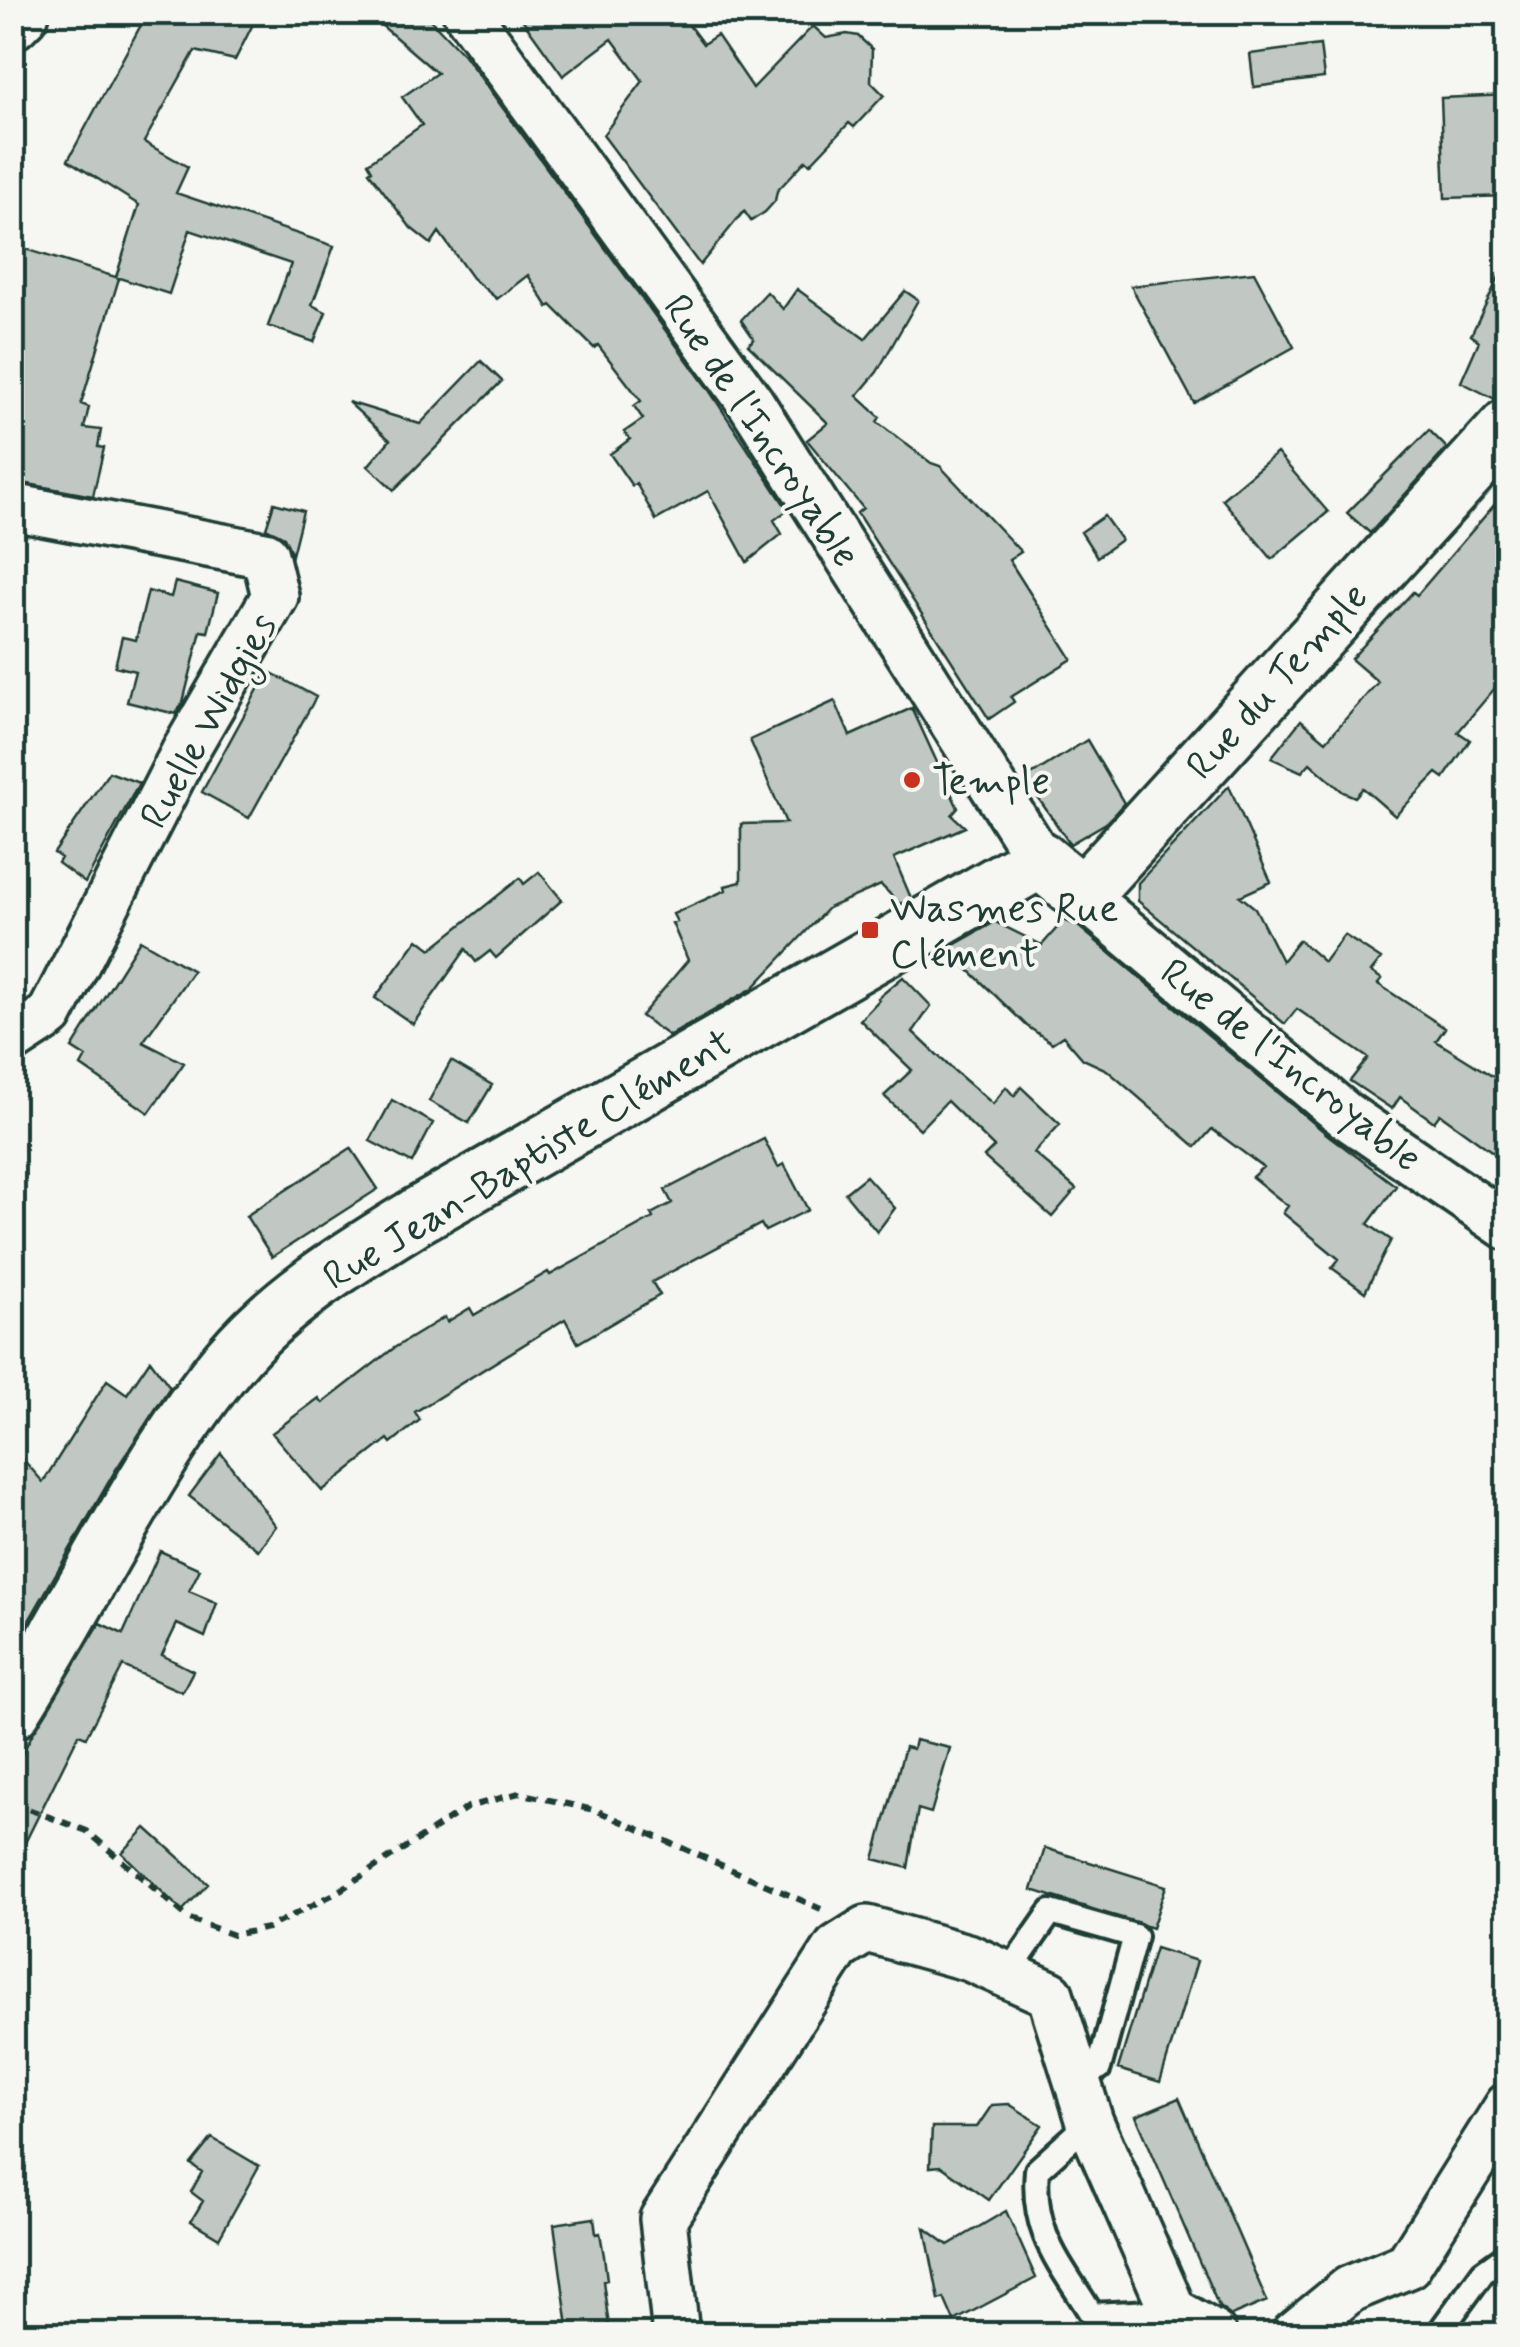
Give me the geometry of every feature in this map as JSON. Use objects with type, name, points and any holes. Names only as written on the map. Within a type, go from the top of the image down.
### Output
[{"type":"street","points":[[12,22],[21,12]]},
{"type":"street","name":"Rue de l'Incroyable","points":[[466,12],[752,403],[1040,860]]},
{"type":"street","name":"Rue du Temple","points":[[1082,894],[1508,427]]},
{"type":"street","name":"Ruelle Widgies","points":[[12,507],[264,555],[275,596],[185,752],[50,1015],[12,1040]]},
{"type":"street","points":[[1040,860],[1082,894]]},
{"type":"street","name":"Rue Jean-Baptiste Clément","points":[[12,1711],[175,1436],[232,1358],[280,1311],[342,1264],[417,1216],[1040,860]]},
{"type":"street","name":"Rue de l'Incroyable","points":[[1082,894],[1345,1115],[1508,1227]]},
{"type":"street","points":[[676,2334],[663,2219],[837,1948],[867,1929],[970,1958],[1050,1994],[1090,2122],[1172,2311],[1212,2334]]},
{"type":"street","points":[[1295,2334],[1350,2289],[1408,2265],[1508,2106]]},
{"type":"lane","points":[[1007,1975],[1051,1912],[1135,1936],[1099,2068],[1075,2076]]},
{"type":"lane","points":[[1090,2122],[1037,2170],[1034,2200],[1044,2236],[1092,2315],[1172,2311]]},
{"type":"lane","points":[[1438,2334],[1483,2272],[1508,2254]]},
{"type":"path","points":[[12,1803],[88,1831],[190,1919],[233,1935],[268,1928],[334,1894],[468,1807],[519,1793],[598,1811],[867,1929]]},
{"type":"building","points":[[148,12],[259,12],[235,60],[195,51],[144,142],[188,167],[176,193],[334,246],[312,305],[326,312],[314,342],[268,326],[291,264],[190,230],[169,294],[116,277],[139,205],[68,160]]},
{"type":"building","points":[[366,12],[423,12],[464,55],[709,390],[788,510],[774,520],[782,534],[747,562],[708,491],[656,520],[636,483],[632,486],[610,454],[630,439],[624,432],[643,419],[634,406],[641,401],[598,345],[594,348],[551,305],[548,307],[528,275],[497,299],[472,278],[439,232],[431,244],[411,228],[369,172],[372,170],[368,163],[422,125],[402,97],[437,73]]},
{"type":"building","points":[[517,12],[679,12],[703,44],[717,35],[753,88],[813,26],[826,38],[858,36],[872,49],[871,82],[884,95],[854,127],[849,123],[810,164],[806,160],[777,191],[775,201],[765,212],[751,221],[744,211],[700,265],[603,135],[643,81],[612,39],[563,76]]},
{"type":"building","points":[[1320,45],[1324,78],[1254,87],[1250,54]]},
{"type":"building","points":[[1508,95],[1508,196],[1445,198],[1441,98]]},
{"type":"building","points":[[12,245],[119,278],[81,404],[89,407],[84,428],[101,430],[98,447],[104,448],[93,496],[12,481]]},
{"type":"building","points":[[1508,258],[1508,397],[1495,399],[1461,382],[1479,341],[1471,335]]},
{"type":"building","points":[[1254,272],[1294,347],[1194,403],[1131,286]]},
{"type":"building","points":[[797,289],[865,339],[905,291],[918,300],[877,372],[857,396],[880,417],[877,422],[940,466],[1021,552],[1009,560],[1072,659],[1011,697],[1014,702],[989,719],[857,513],[863,508],[807,440],[828,423],[748,345],[754,339],[741,320],[767,292],[783,309]]},
{"type":"building","points":[[481,361],[502,381],[394,490],[368,466],[390,440],[348,402],[420,424]]},
{"type":"building","points":[[1429,430],[1447,448],[1370,533],[1347,513]]},
{"type":"building","points":[[1277,453],[1328,512],[1272,559],[1222,499]]},
{"type":"building","points":[[1508,489],[1508,690],[1495,688],[1458,732],[1470,740],[1444,778],[1437,773],[1395,816],[1363,788],[1355,797],[1343,792],[1310,763],[1302,772],[1271,758],[1301,720],[1326,741],[1378,682],[1351,659],[1413,592],[1417,595]]},
{"type":"building","points":[[274,503],[303,511],[292,555],[284,537],[266,528]]},
{"type":"building","points":[[1104,516],[1121,540],[1097,557],[1081,532]]},
{"type":"building","points":[[175,582],[218,593],[208,632],[201,631],[183,702],[176,714],[127,702],[135,671],[115,666],[122,637],[136,640],[148,591],[171,597]]},
{"type":"building","points":[[268,671],[316,697],[249,818],[202,792]]},
{"type":"building","points":[[835,701],[850,736],[912,708],[958,808],[952,815],[965,827],[894,858],[911,898],[900,904],[881,885],[828,908],[753,988],[669,1036],[641,1016],[688,960],[672,923],[677,922],[673,914],[726,890],[725,886],[741,882],[741,824],[786,823],[750,740]]},
{"type":"building","points":[[1087,740],[1124,803],[1106,823],[1070,844],[1025,779]]},
{"type":"building","points":[[109,772],[139,783],[85,883],[58,863],[61,858],[54,853]]},
{"type":"building","points":[[1229,786],[1271,882],[1240,896],[1255,908],[1282,961],[1299,940],[1324,962],[1344,935],[1381,959],[1371,972],[1382,979],[1378,984],[1445,1028],[1436,1041],[1508,1086],[1508,1163],[1440,1114],[1434,1122],[1400,1097],[1392,1109],[1350,1081],[1368,1058],[1297,1009],[1285,1024],[1138,901],[1138,883]]},
{"type":"building","points":[[539,872],[562,900],[496,958],[490,951],[476,962],[466,949],[413,1024],[375,998],[418,939],[431,949],[520,878],[524,884]]},
{"type":"building","points":[[1064,920],[1078,926],[1328,1135],[1396,1186],[1368,1224],[1391,1240],[1365,1292],[1332,1268],[1339,1259],[1283,1213],[1288,1206],[1252,1177],[1263,1167],[1212,1129],[1196,1147],[1107,1070],[1083,1059],[1063,1036],[1052,1043],[1027,1026],[947,949],[995,922],[1042,945]]},
{"type":"building","points":[[140,940],[193,971],[143,1042],[184,1063],[149,1113],[81,1066],[86,1057],[72,1048]]},
{"type":"building","points":[[903,977],[931,1006],[913,1032],[951,1068],[993,1104],[1006,1087],[1014,1096],[1021,1087],[1060,1124],[1034,1153],[1076,1189],[1052,1217],[984,1157],[994,1147],[947,1101],[920,1129],[884,1096],[912,1070],[860,1020]]},
{"type":"building","points":[[451,1061],[492,1085],[469,1123],[429,1101]]},
{"type":"building","points":[[392,1100],[433,1123],[412,1163],[370,1141]]},
{"type":"building","points":[[764,1139],[778,1167],[784,1164],[808,1210],[765,1231],[761,1224],[652,1282],[660,1295],[578,1343],[565,1319],[415,1412],[420,1420],[391,1443],[388,1439],[322,1491],[272,1433],[319,1398],[323,1403],[394,1348],[445,1317],[447,1322],[470,1308],[474,1315],[653,1218],[651,1214],[672,1203],[665,1190]]},
{"type":"building","points":[[351,1148],[378,1189],[272,1257],[246,1216]]},
{"type":"building","points":[[866,1176],[895,1208],[877,1232],[845,1193]]},
{"type":"building","points":[[150,1360],[170,1387],[115,1471],[12,1650],[12,1447],[43,1482],[107,1380],[127,1394]]},
{"type":"building","points":[[221,1453],[276,1526],[258,1550],[189,1496]]},
{"type":"building","points":[[160,1551],[200,1569],[189,1591],[217,1603],[205,1637],[177,1624],[162,1655],[193,1671],[182,1692],[123,1666],[86,1737],[79,1734],[12,1869],[12,1773],[100,1623],[123,1634]]},
{"type":"building","points":[[915,1740],[950,1748],[931,1813],[918,1809],[908,1868],[874,1859],[905,1747],[913,1749]]},
{"type":"building","points":[[146,1828],[208,1884],[182,1911],[122,1853]]},
{"type":"building","points":[[1045,1848],[1166,1886],[1152,1928],[1032,1890]]},
{"type":"building","points":[[1155,1948],[1197,1961],[1160,2082],[1118,2069]]},
{"type":"building","points":[[1179,2098],[1267,2301],[1231,2316],[1219,2307],[1136,2116]]},
{"type":"building","points":[[1009,2104],[1042,2125],[989,2200],[941,2166],[930,2167],[932,2127],[977,2127],[992,2105]]},
{"type":"building","points":[[212,2138],[259,2166],[219,2238],[191,2221],[203,2201],[191,2192],[202,2172],[191,2164]]},
{"type":"building","points":[[1006,2211],[1036,2278],[954,2321],[944,2298],[939,2300],[925,2228],[948,2245]]},
{"type":"building","points":[[594,2218],[604,2256],[610,2334],[569,2334],[554,2224]]},
{"type":"place","name":"Temple","points":[[912,780]]},
{"type":"place","name":"Wasmes Rue Clément","points":[[870,930]]}]
